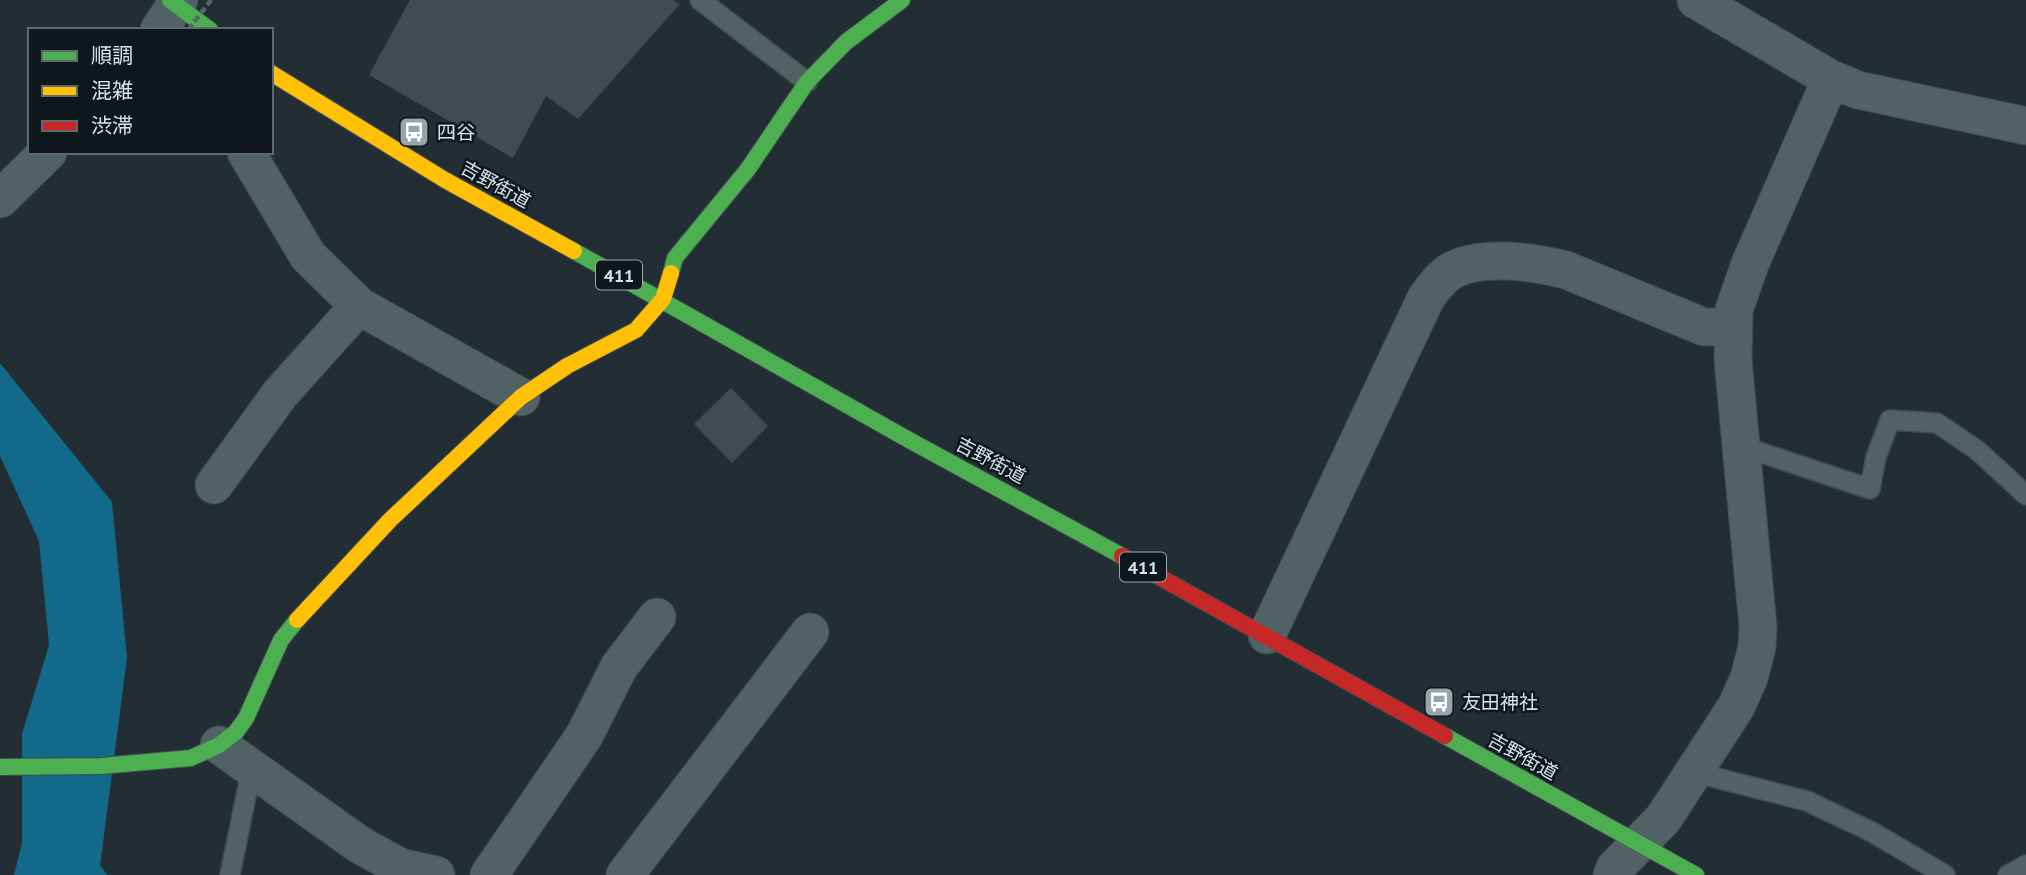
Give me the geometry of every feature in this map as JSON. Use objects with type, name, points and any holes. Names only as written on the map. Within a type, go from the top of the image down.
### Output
[{"type":"main road","points":[[0,767],[101,766],[191,758],[219,745],[236,732],[246,718],[281,640],[306,609],[390,520],[521,397],[567,366],[636,330],[663,299],[675,258],[748,169],[807,82],[846,42],[902,0]]},
{"type":"main road","points":[[174,13],[206,28]]},
{"type":"main road","name":"吉野街道","points":[[273,74],[438,176],[1696,875]]},
{"type":"street","points":[[1696,0],[1831,79],[1858,90],[2026,126]]},
{"type":"street","points":[[1612,875],[1615,868],[1663,819],[1744,693],[1756,647],[1758,626],[1741,446],[1732,327],[1734,310],[1750,264],[1831,79]]},
{"type":"street","points":[[0,199],[46,154]]},
{"type":"street","points":[[247,154],[308,256],[359,306],[521,397]]},
{"type":"street","points":[[1267,635],[1426,298],[1438,281],[1451,271],[1474,263],[1522,262],[1543,265],[1566,270],[1704,327],[1732,327]]},
{"type":"street","points":[[214,485],[280,394],[359,306]]},
{"type":"street","points":[[489,875],[584,736],[619,667],[657,617]]},
{"type":"street","points":[[625,875],[810,632]]},
{"type":"street","points":[[219,745],[378,856],[400,867],[436,875]]},
{"type":"lane","points":[[700,0],[807,82]]},
{"type":"lane","points":[[1741,446],[1870,489],[1877,457],[1890,420],[1937,423],[1977,450],[2026,495]]},
{"type":"lane","points":[[230,875],[252,767]]},
{"type":"lane","points":[[1693,772],[1807,801],[1872,832],[1945,875]]},
{"type":"lane","points":[[2008,875],[2026,865]]},
{"type":"path","points":[[174,13],[211,0]]},
{"type":"shaded area","points":[[0,363],[112,502],[127,658],[100,866],[108,875],[14,875],[22,843],[22,734],[49,645],[39,541],[0,456]]},
{"type":"building","points":[[410,0],[673,0],[680,4],[578,119],[546,96],[513,158],[369,75]]},
{"type":"building","points":[[731,388],[768,426],[732,463],[694,424]]},
{"type":"traffic: fast","points":[[170,0],[207,28]]},
{"type":"traffic: fast","points":[[671,273],[675,258],[748,169],[807,82],[846,42],[902,0]]},
{"type":"traffic: fast","points":[[574,251],[909,440],[1122,556]]},
{"type":"traffic: fast","points":[[0,767],[101,766],[191,758],[219,745],[236,732],[246,718],[281,640],[297,620]]},
{"type":"traffic: fast","points":[[1445,736],[1696,875]]},
{"type":"traffic: slow","points":[[273,74],[445,180],[574,251]]},
{"type":"traffic: slow","points":[[297,620],[390,520],[521,397],[567,366],[636,330],[663,299],[671,273]]},
{"type":"traffic: jam","points":[[1122,556],[1445,736]]},
{"type":"place","name":"四谷","points":[[414,132]]},
{"type":"place","name":"友田神社","points":[[1439,702]]}]
